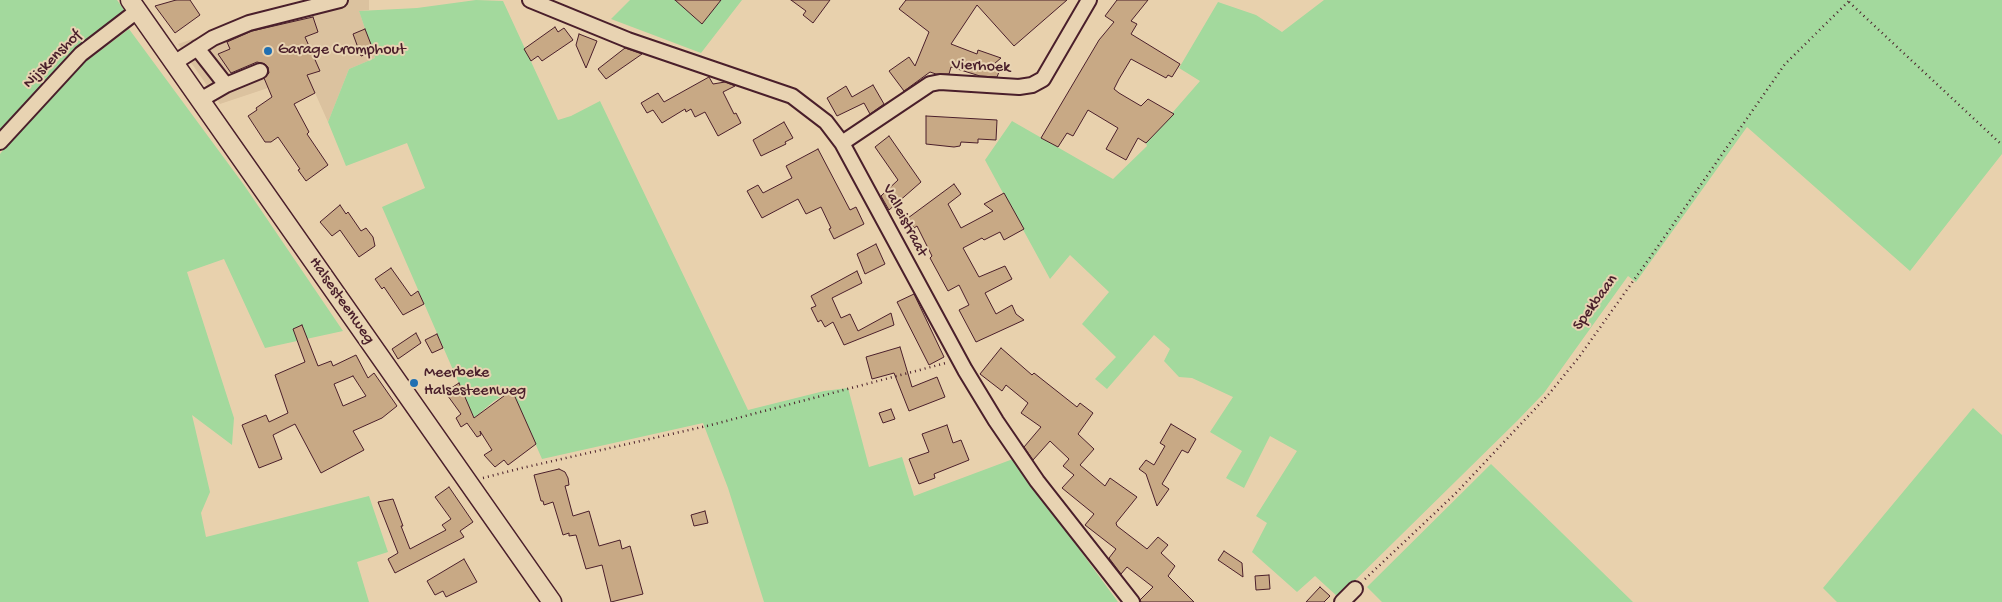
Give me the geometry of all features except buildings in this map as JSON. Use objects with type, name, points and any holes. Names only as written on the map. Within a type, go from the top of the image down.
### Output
[{"type":"main road","name":"Halsesteenweg","points":[[133,5],[552,602]]},
{"type":"street","points":[[174,63],[213,38],[249,23],[340,0]]},
{"type":"street","name":"Valleistraat","points":[[530,0],[628,40],[792,96],[826,122],[842,143],[959,359],[996,421],[1036,481],[1132,602]]},
{"type":"street","name":"Vierhoek","points":[[842,143],[930,84],[940,82],[1020,87],[1032,85],[1043,79],[1089,0]]},
{"type":"street","name":"Nijskenshof","points":[[0,142],[81,54],[133,5]]},
{"type":"street","points":[[198,48],[226,85]]},
{"type":"street","points":[[200,100],[226,85],[260,71]]},
{"type":"street","points":[[1342,602],[1355,589]]},
{"type":"path","points":[[1850,1],[2002,145]]},
{"type":"path","name":"Spekbaan","points":[[1355,589],[1456,493],[1549,394],[1651,257],[1785,64],[1792,55],[1850,1]]},
{"type":"path","points":[[468,482],[711,425],[914,373],[959,359]]},
{"type":"shaded area","name":"Garage Cromphout","points":[[329,0],[369,0],[369,10],[359,11],[375,58],[349,69],[328,122],[307,75],[220,104],[178,44],[275,11]]},
{"type":"green space","points":[[0,0],[117,0],[125,11],[78,49],[0,131]]},
{"type":"green space","points":[[476,0],[503,1],[558,120],[571,116],[600,101],[748,410],[824,391],[848,388],[869,467],[902,457],[914,496],[1013,459],[1118,602],[764,602],[728,488],[703,423],[542,459],[512,390],[494,401],[474,418],[382,207],[425,188],[407,143],[346,166],[328,122],[349,69],[375,58],[359,11],[417,8]]},
{"type":"green space","points":[[630,0],[742,0],[701,53],[611,19]]},
{"type":"green space","points":[[1324,0],[2002,0],[2002,154],[1910,271],[1747,127],[1636,282],[1628,276],[1544,393],[1517,421],[1338,597],[1315,576],[1297,592],[1252,552],[1267,523],[1256,516],[1297,451],[1270,436],[1244,488],[1226,478],[1242,451],[1210,432],[1233,397],[1192,378],[1179,377],[1164,361],[1170,349],[1154,335],[1107,389],[1095,379],[1116,357],[1082,324],[1109,292],[1070,255],[1050,279],[985,160],[1012,121],[1113,179],[1147,146],[1146,143],[1200,81],[1179,68],[1218,2],[1256,15],[1282,32]]},
{"type":"green space","points":[[129,29],[244,185],[343,331],[265,348],[224,259],[187,272],[234,418],[232,445],[192,415],[210,492],[201,513],[206,537],[369,496],[388,552],[357,562],[369,602],[0,602],[0,154],[19,130],[85,62]]},
{"type":"green space","points":[[1973,408],[2002,435],[2002,602],[1837,602],[1823,588]]},
{"type":"green space","points":[[1491,464],[1633,602],[1382,602],[1367,587]]},
{"type":"place","name":"Garage Cromphout","points":[[268,51]]},
{"type":"place","name":"Meerbeke Halsesteenweg","points":[[414,383]]}]
